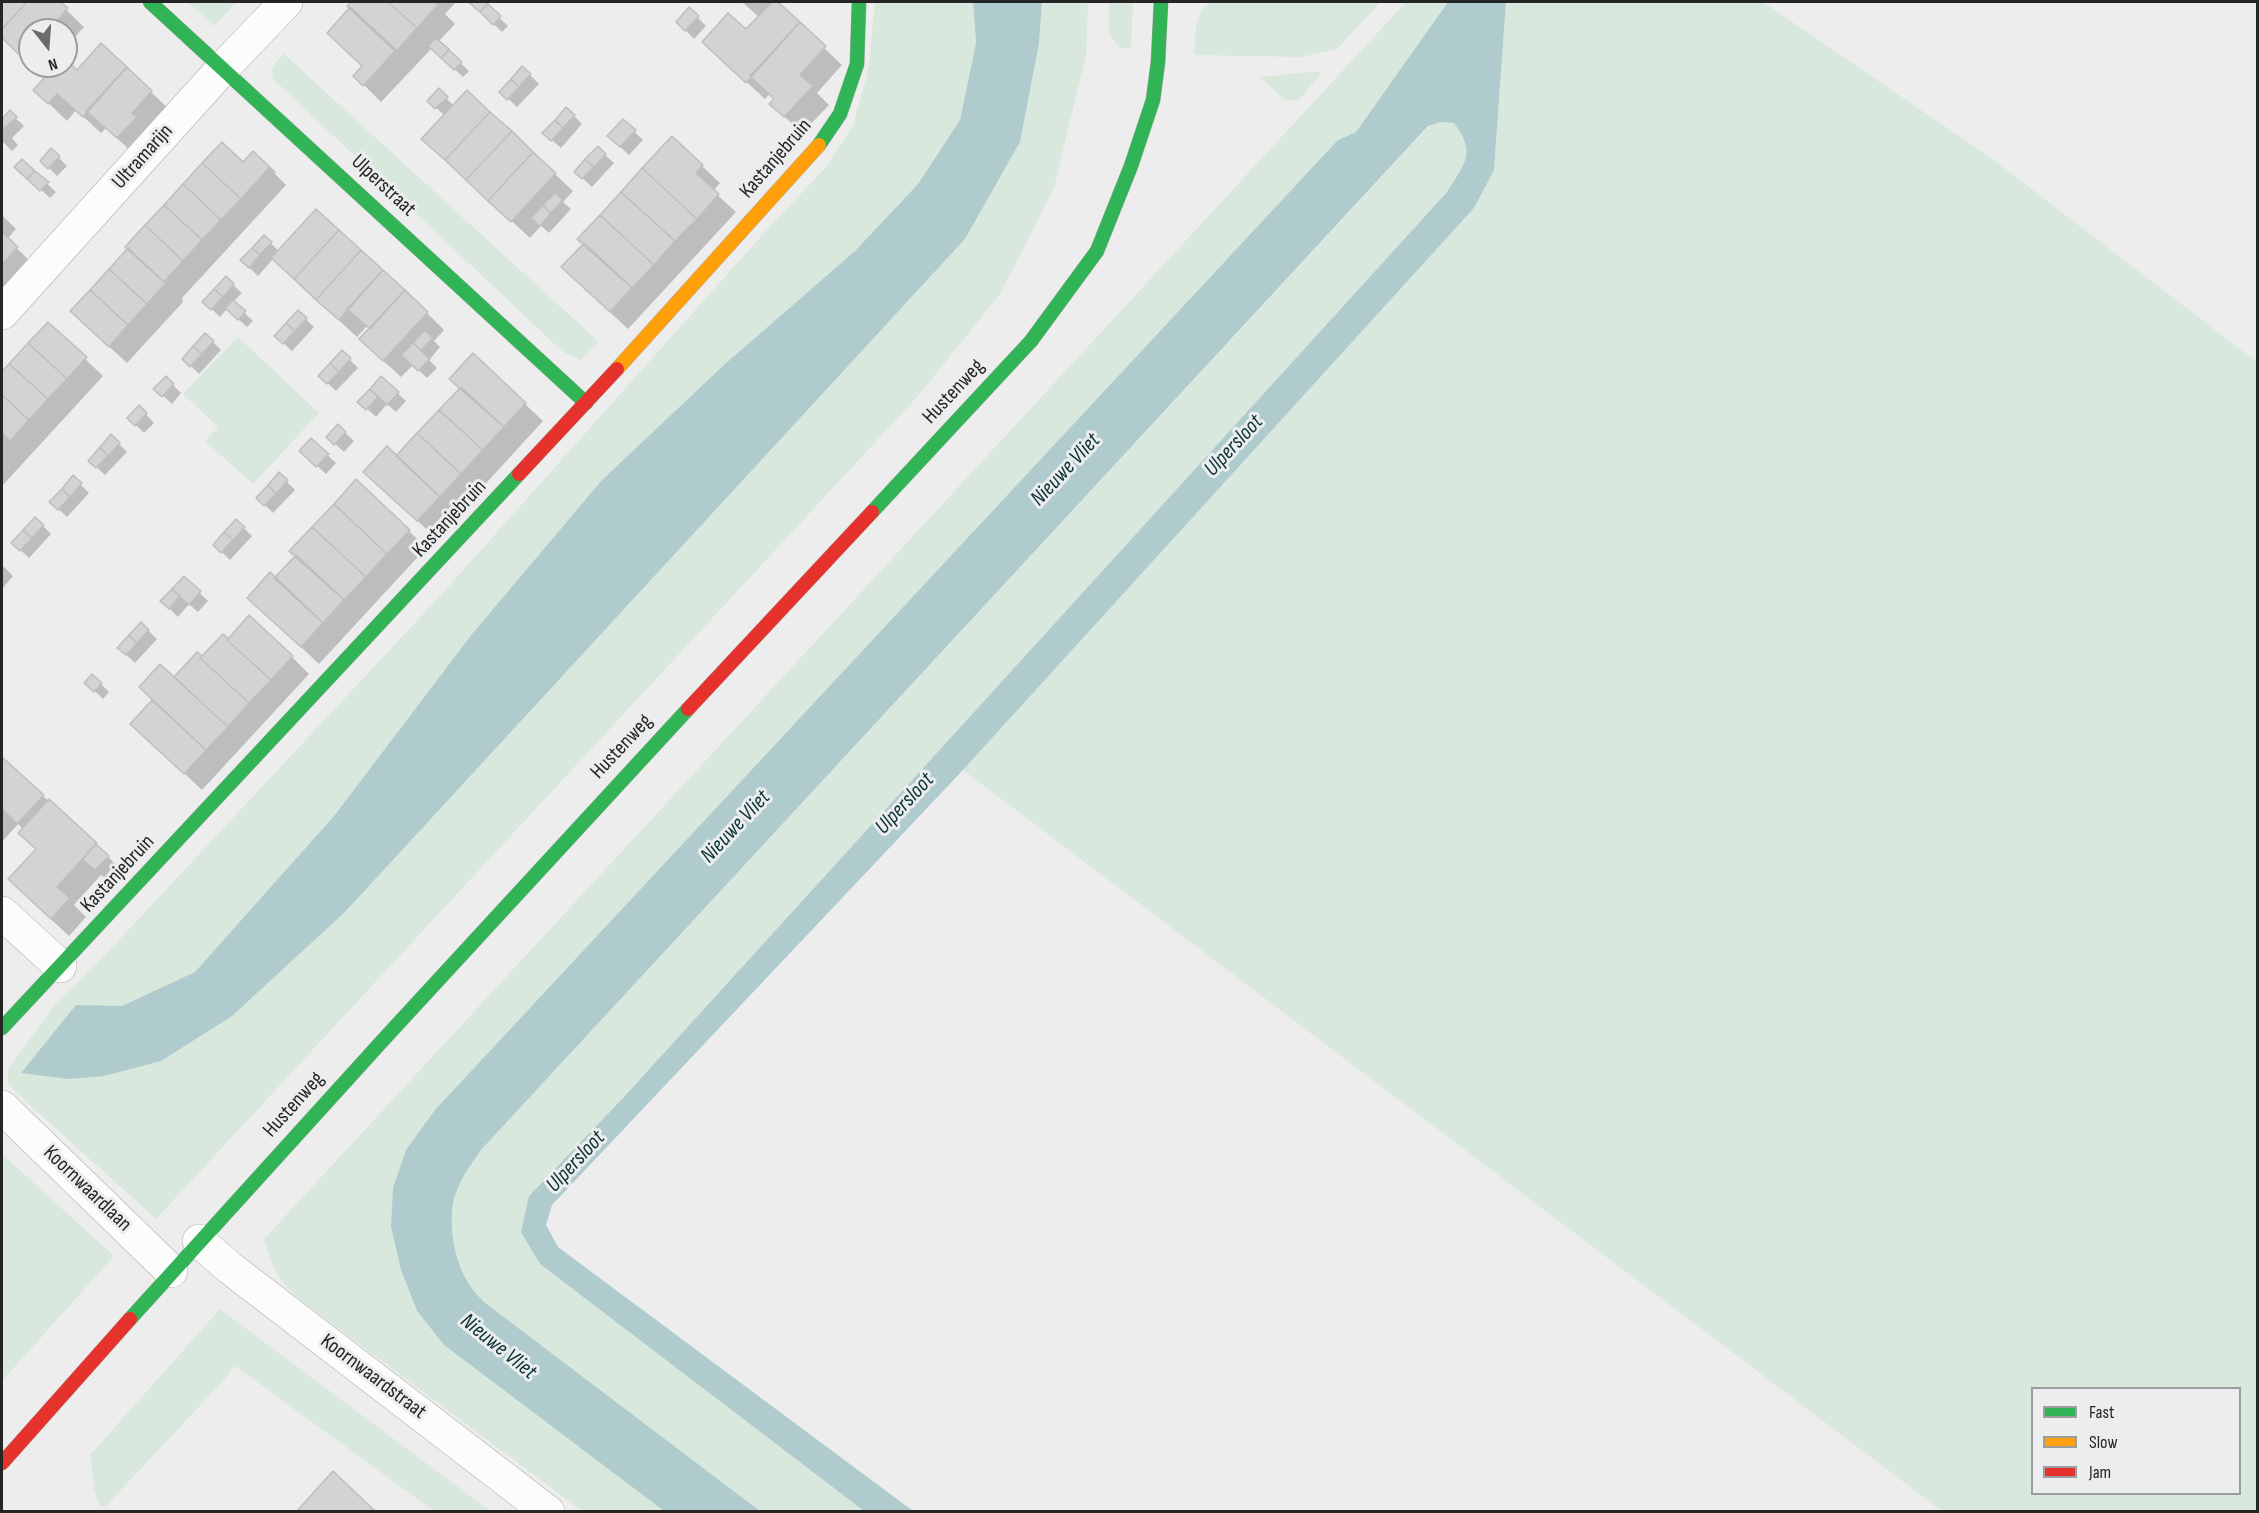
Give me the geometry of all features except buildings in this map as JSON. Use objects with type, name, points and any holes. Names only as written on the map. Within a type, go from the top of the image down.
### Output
[{"type":"street","name":"Ulperstraat","points":[[150,2],[586,404]]},
{"type":"street","name":"Ultramarijn","points":[[2,313],[223,68],[286,2]]},
{"type":"street","name":"Kastanjebruin","points":[[2,1028],[586,404],[813,153],[840,114],[857,64],[859,2]]},
{"type":"street","name":"Hustenweg","points":[[2,1463],[198,1241],[568,835],[1030,341],[1097,251],[1131,166],[1153,100],[1158,62],[1161,2]]},
{"type":"street","points":[[2,913],[49,977]]},
{"type":"street","name":"Koornwaardlaan","points":[[2,1107],[171,1271]]},
{"type":"street","name":"Koornwaardstraat","points":[[198,1241],[548,1512]]},
{"type":"shaded area","points":[[188,2],[236,2],[214,26]]},
{"type":"shaded area","points":[[875,2],[973,2],[976,43],[960,120],[918,184],[855,251],[725,364],[602,480],[472,634],[334,816],[195,972],[122,1006],[76,1006],[22,1073],[232,1016],[345,912],[965,239],[1020,142],[1039,44],[1042,2],[1088,2],[1086,55],[1054,188],[1000,294],[918,396],[156,1219],[8,1085],[8,1069],[57,1002],[105,955],[440,596],[763,234],[826,167],[853,126],[868,71]]},
{"type":"shaded area","points":[[1109,2],[1133,2],[1131,48],[1120,48],[1109,34]]},
{"type":"shaded area","points":[[1210,2],[1381,2],[1337,49],[1301,57],[1195,55],[1195,33],[1198,19],[1200,12]]},
{"type":"shaded area","points":[[1406,2],[1448,2],[1356,132],[1338,140],[391,1227],[401,1270],[417,1311],[444,1345],[664,1511],[582,1511],[298,1298],[276,1272],[264,1239]]},
{"type":"shaded area","points":[[1506,2],[1763,2],[1991,158],[2257,362],[2257,1511],[1942,1511],[963,770],[1474,208],[1494,170]]},
{"type":"shaded area","points":[[284,54],[599,342],[580,360],[563,352],[273,79],[273,68]]},
{"type":"shaded area","points":[[1323,71],[1298,101],[1285,100],[1260,77]]},
{"type":"shaded area","points":[[1441,122],[1454,123],[1465,143],[1466,151],[1463,166],[1447,192],[623,1098],[529,1196],[540,1264],[864,1511],[760,1511],[484,1302],[472,1289],[459,1265],[456,1254],[452,1231],[452,1209],[459,1185],[481,1150],[1429,126]]},
{"type":"shaded area","points":[[238,337],[319,413],[253,484],[205,441],[218,427],[183,394]]},
{"type":"shaded area","points":[[2,1154],[114,1256],[2,1381]]},
{"type":"shaded area","points":[[220,1309],[490,1511],[434,1511],[235,1366],[105,1507],[99,1505],[94,1488],[90,1455]]},
{"type":"water","points":[[973,2],[1042,2],[1039,44],[1020,142],[965,239],[345,912],[232,1016],[161,1061],[104,1076],[68,1079],[21,1073],[76,1005],[122,1006],[195,972],[334,816],[472,634],[602,480],[725,364],[855,251],[918,184],[960,120],[976,43]]},
{"type":"water","points":[[1448,2],[1506,2],[1494,170],[1474,208],[963,770],[552,1205],[546,1225],[558,1247],[913,1511],[864,1511],[540,1264],[521,1232],[529,1196],[623,1098],[1447,192],[1463,166],[1466,151],[1465,143],[1454,123],[1441,122],[1428,126],[481,1150],[462,1179],[452,1209],[454,1243],[464,1275],[484,1302],[760,1511],[664,1511],[444,1345],[417,1311],[401,1270],[391,1227],[393,1188],[406,1150],[435,1110],[1338,140],[1356,132]]},
{"type":"traffic: fast","points":[[150,2],[586,403]]},
{"type":"traffic: fast","points":[[819,145],[840,114],[857,64],[859,2]]},
{"type":"traffic: fast","points":[[872,512],[1031,341],[1097,251],[1131,166],[1153,100],[1158,62],[1161,2]]},
{"type":"traffic: fast","points":[[2,1028],[519,474]]},
{"type":"traffic: fast","points":[[130,1319],[688,709]]},
{"type":"traffic: slow","points":[[617,369],[819,145]]},
{"type":"traffic: jam","points":[[519,474],[617,369]]},
{"type":"traffic: jam","points":[[688,709],[872,512]]},
{"type":"traffic: jam","points":[[2,1463],[130,1319]]},
{"type":"water label","name":"Ulpersloot","points":[[1234,446]]},
{"type":"water label","name":"Nieuwe Vliet","points":[[1066,470]]},
{"type":"water label","name":"Ulpersloot","points":[[905,804]]},
{"type":"water label","name":"Nieuwe Vliet","points":[[736,827]]},
{"type":"water label","name":"Ulpersloot","points":[[576,1162]]},
{"type":"water label","name":"Nieuwe Vliet","points":[[498,1347]]}]
